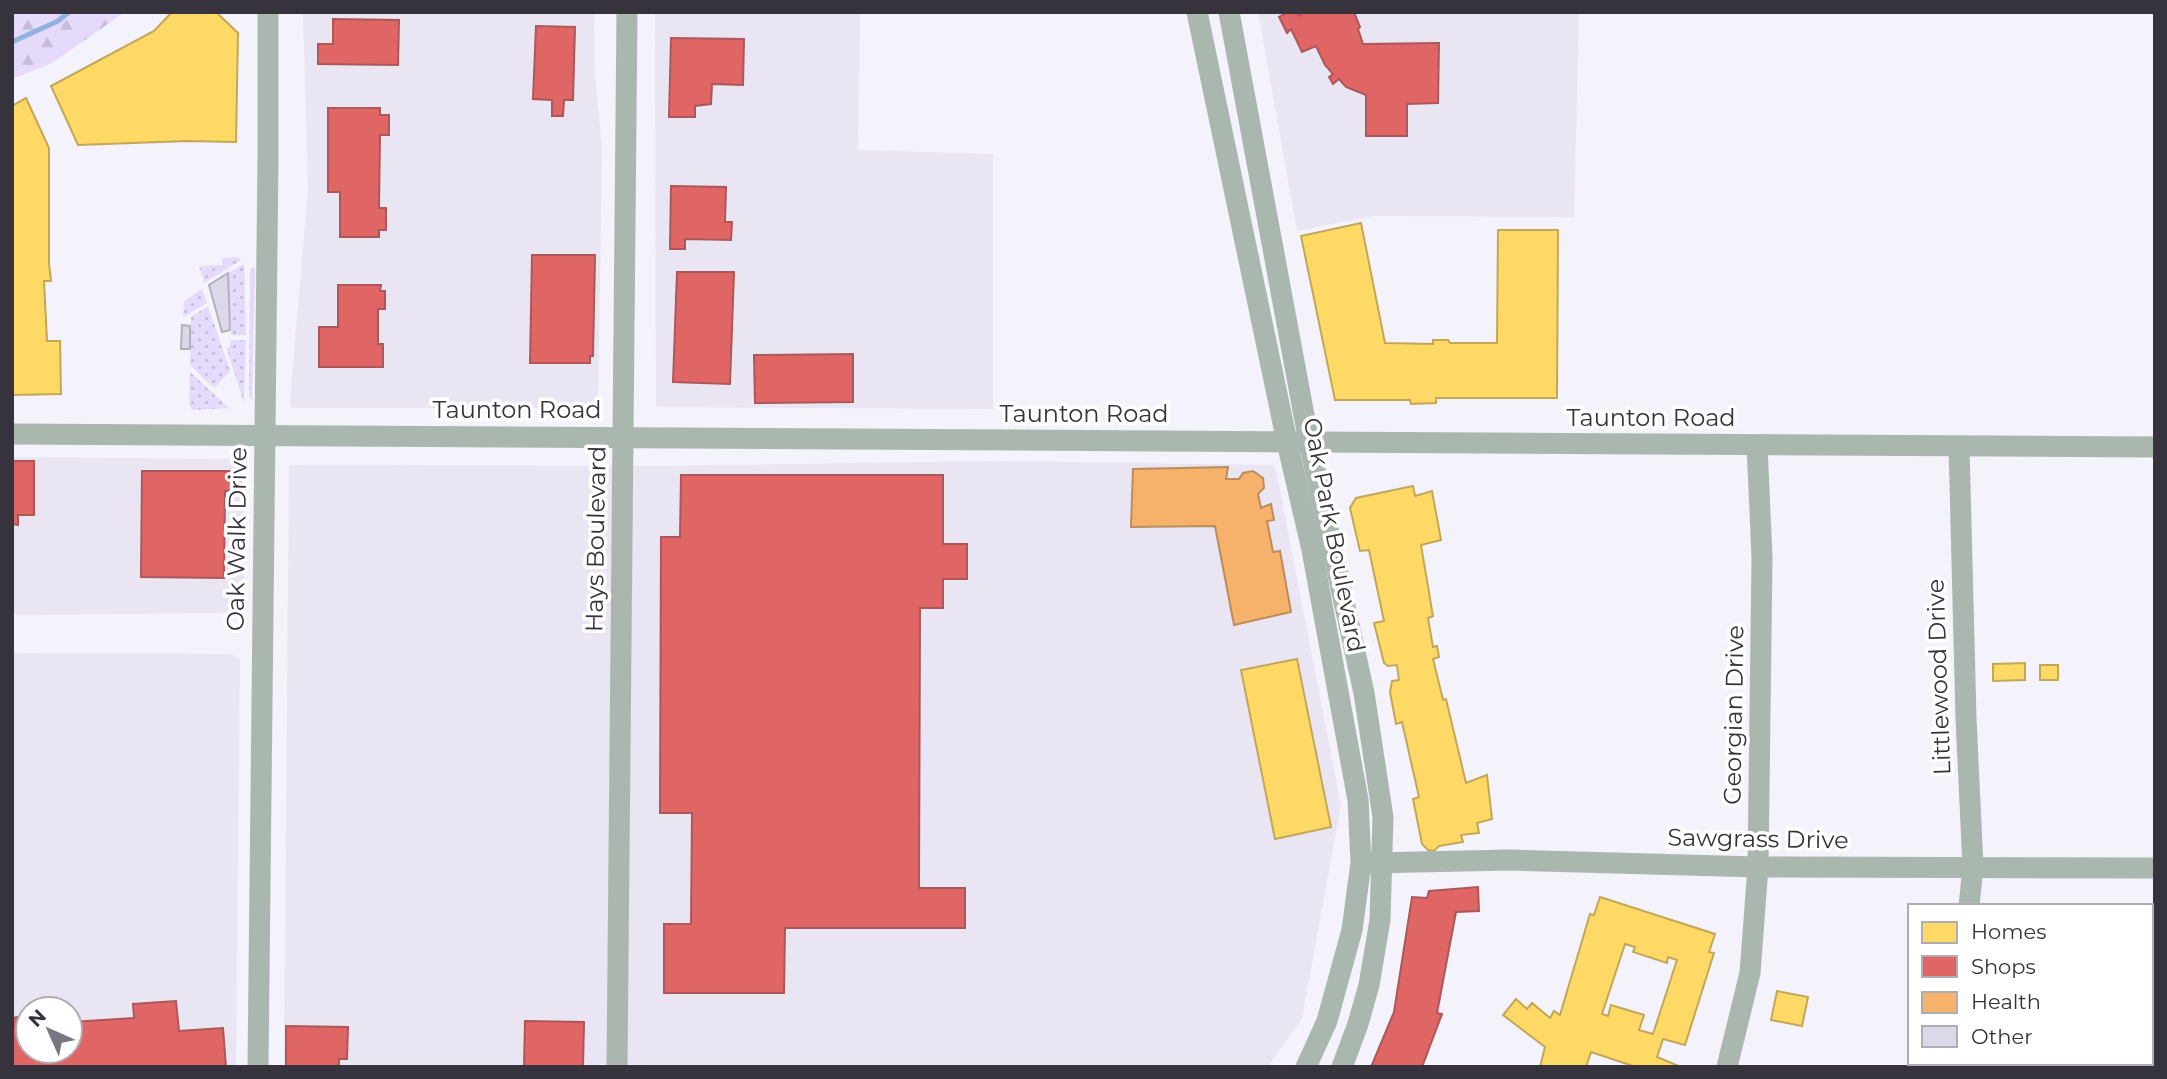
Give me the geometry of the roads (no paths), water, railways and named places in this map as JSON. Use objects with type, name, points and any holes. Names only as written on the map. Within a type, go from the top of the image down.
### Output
[{"type":"street","name":"Oak Walk Drive","points":[[258,1067],[268,12]]},
{"type":"street","name":"Hays Boulevard","points":[[617,1067],[627,12]]},
{"type":"street","name":"Oak Park Boulevard","points":[[1197,12],[1298,442]]},
{"type":"street","name":"Oak Park Boulevard","points":[[1229,12],[1298,442],[1312,550],[1355,787],[1372,863],[1380,920],[1369,985],[1342,1067]]},
{"type":"street","name":"Taunton Road","points":[[12,433],[2155,447]]},
{"type":"street","name":"Georgian Drive","points":[[1727,1067],[1750,973],[1758,867],[1762,557],[1757,444]]},
{"type":"street","name":"Littlewood Drive","points":[[1959,446],[1973,867],[1969,904]]},
{"type":"street","name":"Sawgrass Drive","points":[[1372,863],[1510,860],[1758,867],[2155,868]]},
{"type":"street","name":"Oak Park Boulevard","points":[[1306,1067],[1327,1021],[1372,863]]},
{"type":"waterway","points":[[12,42],[58,21],[69,12]]}]
